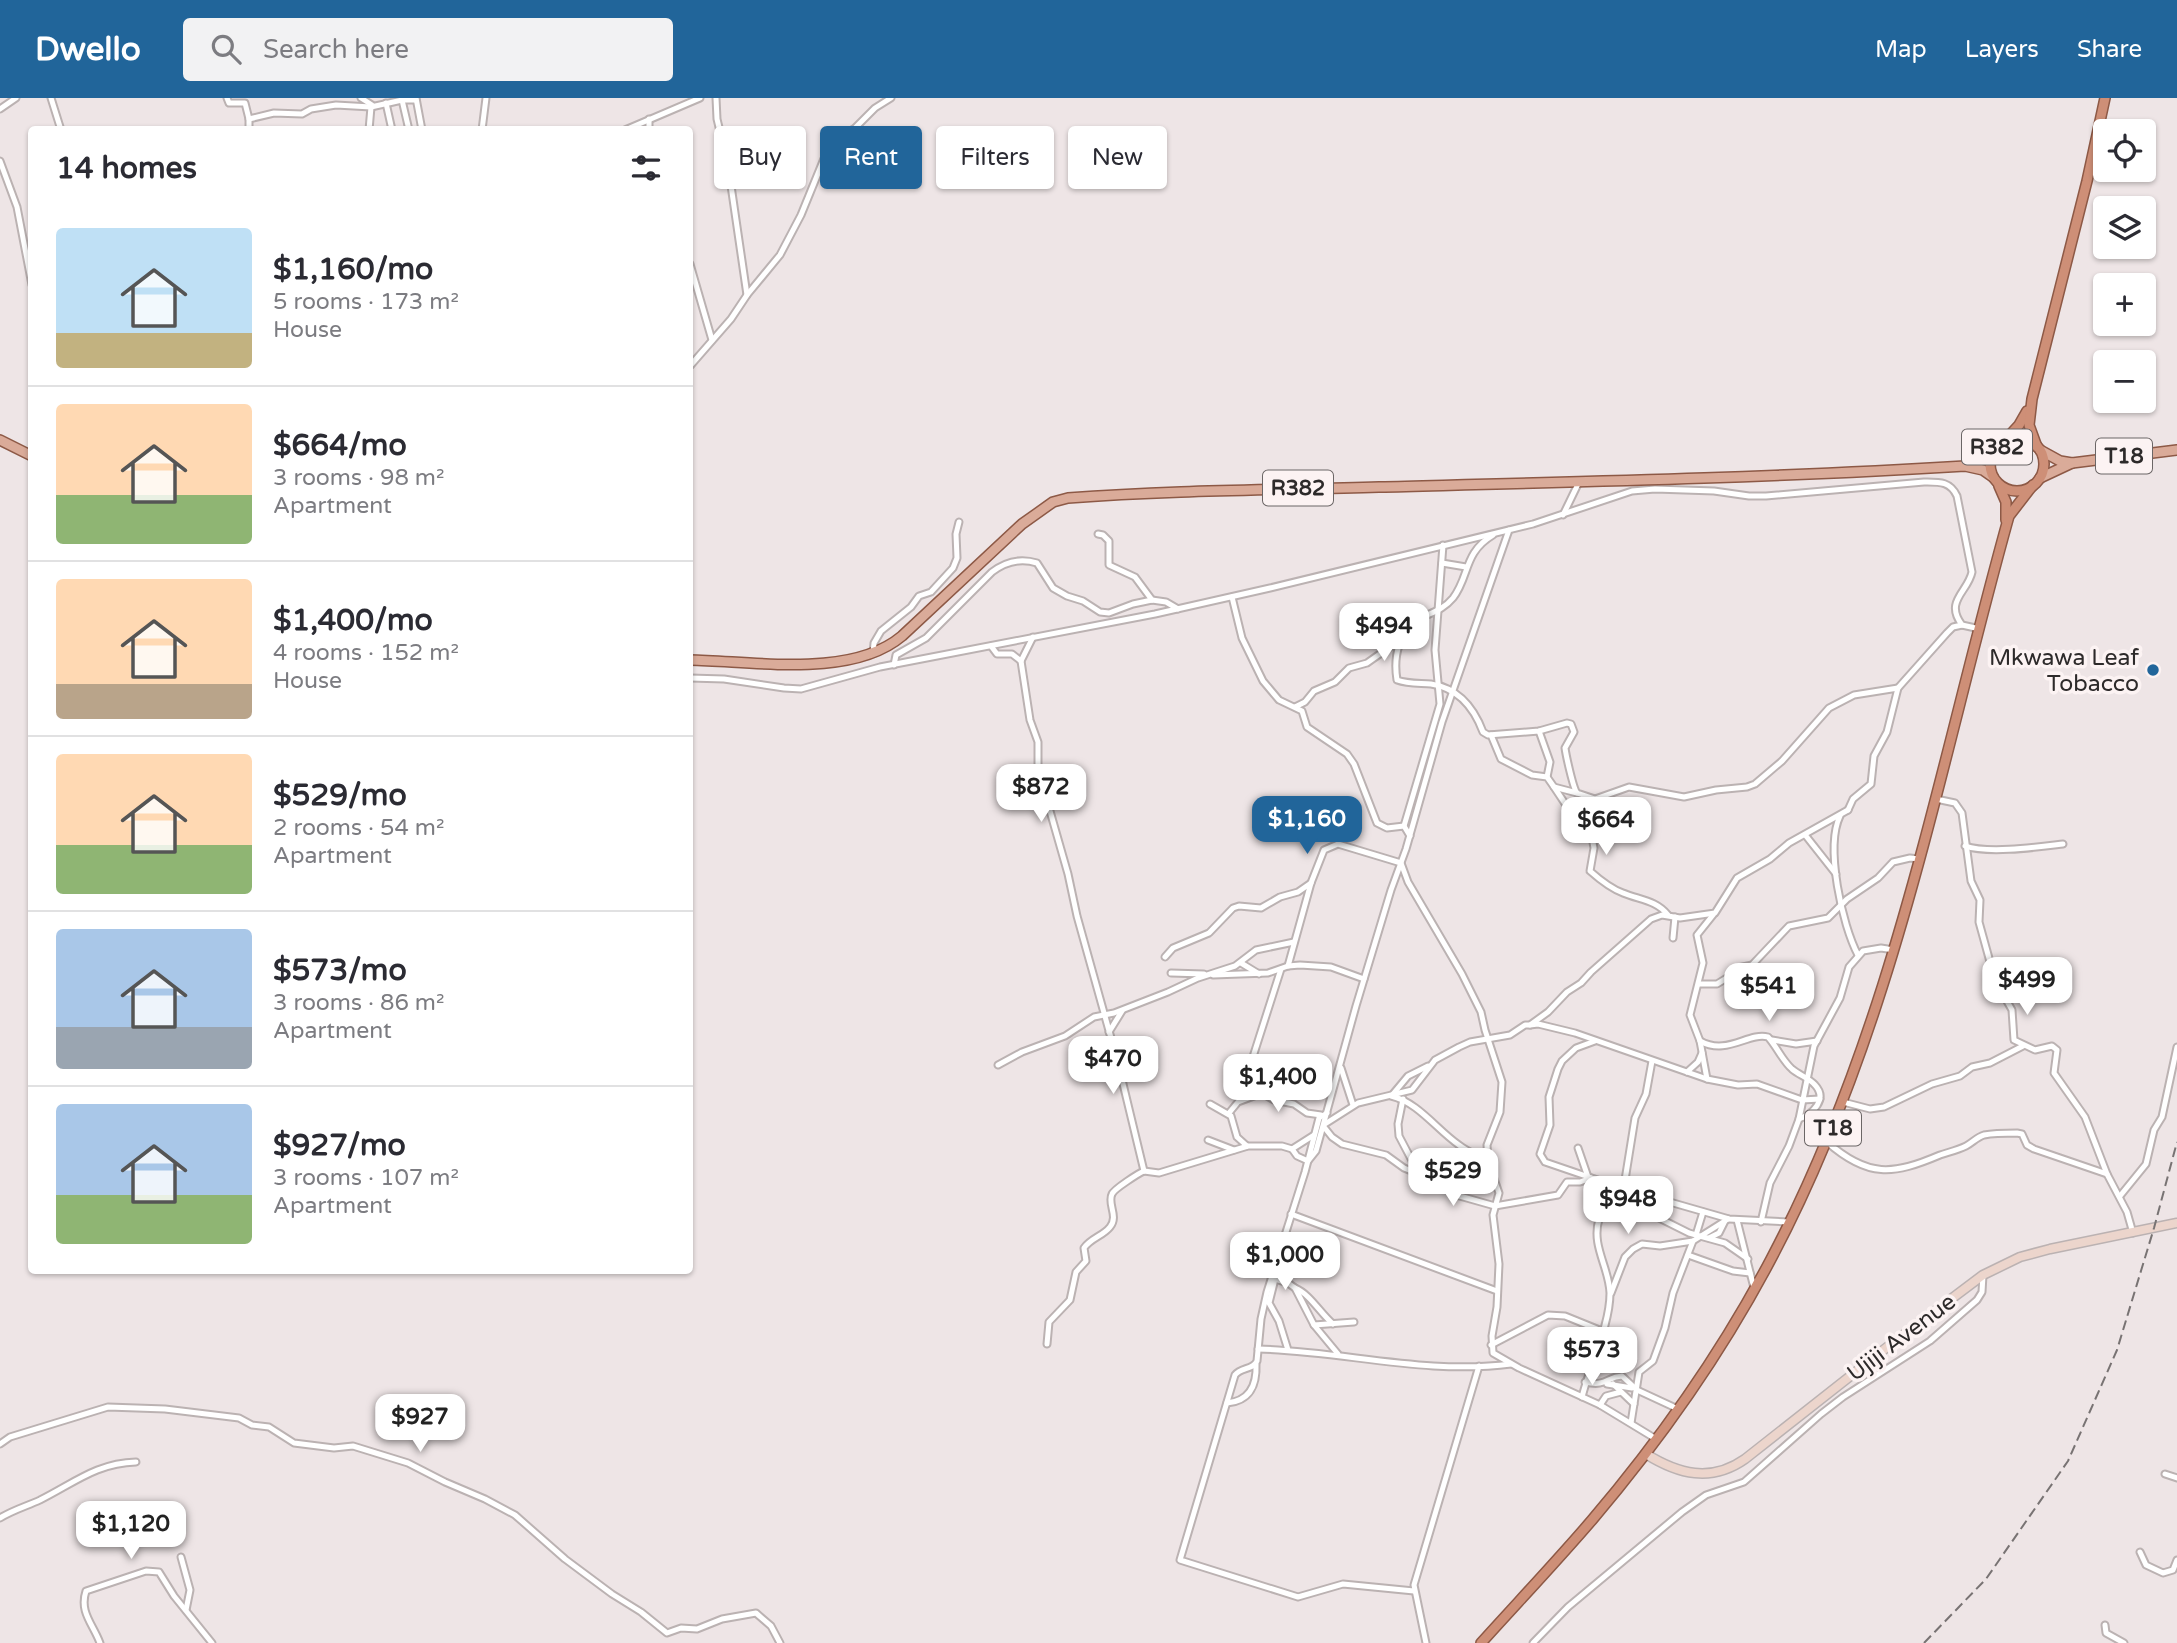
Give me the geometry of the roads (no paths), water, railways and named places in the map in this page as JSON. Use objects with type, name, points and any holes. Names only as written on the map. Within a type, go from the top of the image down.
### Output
[{"type":"highway","points":[[2039,449],[2029,425],[2032,399],[2105,98]]},
{"type":"highway","points":[[2001,443],[2024,419],[2032,399]]},
{"type":"highway","name":"R382","points":[[2017,437],[2028,440],[2039,449],[2043,459],[2037,482],[2024,490],[2014,491],[2004,488],[1995,479],[1990,466],[1991,455],[2001,443],[2017,437]]},
{"type":"highway","name":"T18","points":[[1995,479],[2006,502],[2006,525]]},
{"type":"highway","name":"T18","points":[[1481,1643],[1593,1520],[1646,1454],[1678,1409],[1754,1288],[1789,1222],[1827,1142],[1875,1015],[1919,859],[2006,525],[2013,509],[2037,482]]},
{"type":"main road","points":[[0,440],[28,454]]},
{"type":"main road","name":"R382","points":[[1965,466],[2001,443]]},
{"type":"main road","name":"T18","points":[[2039,449],[2060,461],[2072,463],[2177,450]]},
{"type":"main road","name":"T18","points":[[2037,482],[2072,463]]},
{"type":"main road","name":"R382","points":[[693,660],[842,662],[873,654],[892,645],[1042,508],[1068,498],[1261,488],[1769,477],[1965,466],[1983,470],[1995,479]]},
{"type":"main road","name":"Ujiji Avenue","points":[[1646,1454],[1663,1465],[1684,1472],[1716,1472],[1736,1465],[1983,1275],[2020,1258],[2050,1249],[2177,1223]]},
{"type":"street","points":[[0,109],[16,98]]},
{"type":"street","points":[[51,98],[60,126]]},
{"type":"street","points":[[227,98],[229,103],[245,100],[249,126]]},
{"type":"street","points":[[361,98],[373,106]]},
{"type":"street","points":[[482,126],[486,98]]},
{"type":"street","points":[[633,126],[700,98]]},
{"type":"street","points":[[716,98],[717,119],[728,165],[747,295]]},
{"type":"street","points":[[693,362],[731,319],[785,247],[830,144],[855,128],[875,108],[891,98]]},
{"type":"street","points":[[249,119],[274,113],[302,114],[311,109],[336,105],[373,106],[416,99],[421,126]]},
{"type":"street","points":[[402,100],[407,126]]},
{"type":"street","points":[[386,103],[391,126]]},
{"type":"street","points":[[370,126],[373,106]]},
{"type":"street","points":[[649,118],[649,126]]},
{"type":"street","points":[[0,161],[17,207],[28,264]]},
{"type":"street","points":[[693,274],[712,340]]},
{"type":"street","points":[[1563,515],[1579,482]]},
{"type":"street","points":[[693,678],[724,679],[794,689],[894,665],[1232,597],[1509,530],[1644,489],[1714,491],[1758,496],[1924,482],[1945,483],[1953,488],[1957,496],[1972,572],[1970,580],[1956,600],[1956,615],[1962,625]]},
{"type":"street","points":[[873,654],[874,643],[881,631],[911,607],[919,596],[933,590],[953,568],[957,558],[956,534],[959,522]]},
{"type":"street","points":[[1227,1403],[1241,1400],[1254,1388],[1262,1310],[1308,1161],[1315,1155],[1317,1137],[1364,979],[1453,692],[1509,530]]},
{"type":"street","points":[[1295,707],[1305,702],[1310,693],[1335,682],[1349,668],[1370,661],[1401,639],[1418,621],[1440,611],[1457,592],[1466,567],[1479,546],[1497,533]]},
{"type":"street","points":[[1098,534],[1109,541],[1110,565],[1135,577],[1152,600]]},
{"type":"street","points":[[1409,836],[1404,826],[1438,715],[1440,686],[1435,660],[1443,545]]},
{"type":"street","points":[[894,665],[896,655],[926,638],[992,572],[1011,562],[1022,560],[1037,563],[1053,588],[1100,612],[1109,613],[1152,600],[1166,602],[1178,609]]},
{"type":"street","points":[[1442,563],[1466,567]]},
{"type":"street","points":[[1232,597],[1242,638],[1261,678],[1275,696],[1303,712],[1307,727],[1351,759],[1377,823],[1387,828],[1404,826]]},
{"type":"street","points":[[1858,955],[1850,939],[1836,874],[1835,830],[1840,815],[1848,810],[1853,799],[1871,784],[1874,756],[1887,732],[1898,688],[1953,627],[1962,625],[1980,629]]},
{"type":"street","points":[[1033,637],[1021,661],[1030,720],[1037,737],[1038,769],[1068,874],[1144,1171]]},
{"type":"street","points":[[1401,639],[1397,680],[1440,686],[1453,692],[1467,702],[1483,732],[1491,735],[1539,731],[1567,723],[1574,727],[1565,752],[1571,769],[1573,788],[1577,793]]},
{"type":"street","points":[[991,646],[997,654],[1012,654],[1021,661]]},
{"type":"street","points":[[1555,787],[1595,799],[1629,787],[1684,797],[1716,790],[1747,788],[1782,761],[1822,714],[1837,703],[1854,695],[1898,688]]},
{"type":"street","points":[[1539,731],[1550,762],[1547,777]]},
{"type":"street","points":[[1491,735],[1501,759],[1532,775],[1547,777],[1570,811],[1587,816],[1594,848],[1590,871],[1618,891],[1650,901],[1668,915]]},
{"type":"street","points":[[1934,799],[1955,803],[1960,808],[1971,881],[1980,900],[1979,922],[1998,986],[2010,1002],[2014,1040],[2038,1050],[2052,1046],[2057,1050],[2054,1073],[2082,1111],[2107,1174],[2127,1212],[2133,1233]]},
{"type":"street","points":[[1707,1079],[1700,1041],[1690,1013],[1703,963],[1697,935],[1737,878],[1770,859],[1789,843],[1806,836],[1821,824],[1848,810]]},
{"type":"street","points":[[1806,836],[1836,874]]},
{"type":"street","points":[[1288,966],[1321,853],[1338,844],[1401,863]]},
{"type":"street","points":[[1965,846],[1977,849],[2063,844]]},
{"type":"street","points":[[1699,984],[1717,984],[1738,968],[1752,965],[1789,926],[1823,920],[1857,891],[1878,878],[1894,862],[1919,859]]},
{"type":"street","points":[[1401,863],[1414,894],[1483,1015],[1503,1090],[1500,1112],[1487,1145],[1488,1162],[1499,1193],[1493,1221],[1498,1247],[1497,1291],[1491,1345],[1493,1353],[1600,1405],[1656,1439]]},
{"type":"street","points":[[1165,957],[1173,948],[1209,933],[1233,908],[1261,908],[1280,897],[1298,892],[1311,883]]},
{"type":"street","points":[[1530,1025],[1548,1012],[1567,992],[1581,984],[1646,922],[1668,915],[1675,917],[1715,913]]},
{"type":"street","points":[[1673,938],[1675,917]]},
{"type":"street","points":[[998,1065],[1022,1052],[1065,1036],[1090,1019],[1124,1009],[1241,963],[1260,948],[1294,942]]},
{"type":"street","points":[[1761,1222],[1770,1183],[1800,1119],[1817,1041],[1840,998],[1849,967],[1858,955],[1871,948],[1894,950]]},
{"type":"street","points":[[1241,963],[1259,974]]},
{"type":"street","points":[[1171,973],[1259,974],[1288,966],[1331,967],[1364,979]]},
{"type":"street","points":[[1251,1095],[1251,1063],[1281,969]]},
{"type":"street","points":[[1109,1032],[1124,1009]]},
{"type":"street","points":[[1393,1094],[1408,1076],[1469,1042],[1510,1035],[1525,1025],[1538,1024],[1707,1079],[1730,1084],[1757,1084],[1802,1100],[1820,1099]]},
{"type":"street","points":[[1700,1041],[1708,1045],[1733,1045],[1763,1035],[1770,1040],[1791,1068],[1817,1086],[1820,1099],[1812,1113],[1800,1119]]},
{"type":"street","points":[[1770,1040],[1796,1044],[1817,1041]]},
{"type":"street","points":[[1595,1041],[1576,1048],[1562,1061],[1558,1069],[1549,1097],[1550,1125],[1541,1154],[1545,1162],[1727,1220],[1789,1222]]},
{"type":"street","points":[[1687,1072],[1698,1062],[1702,1051],[1708,1045]]},
{"type":"street","points":[[1843,1102],[1862,1108],[1884,1107],[1932,1084],[1960,1076],[1972,1067],[1990,1063],[2023,1046]]},
{"type":"street","points":[[2119,1196],[2146,1164],[2154,1130],[2162,1117],[2177,1047]]},
{"type":"street","points":[[1610,1295],[1597,1244],[1597,1229],[1606,1203],[1621,1188],[1627,1174],[1635,1118],[1646,1094],[1652,1061]]},
{"type":"street","points":[[1340,1065],[1353,1105]]},
{"type":"street","points":[[1385,1095],[1403,1096],[1414,1088],[1430,1065]]},
{"type":"street","points":[[1229,1113],[1238,1102],[1251,1095],[1266,1094],[1274,1100],[1294,1104],[1307,1113],[1324,1114]]},
{"type":"street","points":[[1324,1125],[1353,1105],[1385,1095],[1403,1096],[1460,1146],[1488,1162]]},
{"type":"street","points":[[1403,1096],[1398,1124],[1399,1136],[1419,1174]]},
{"type":"street","points":[[1210,1104],[1229,1113],[1237,1137],[1248,1146]]},
{"type":"street","points":[[1317,1137],[1324,1125],[1324,1114]]},
{"type":"street","points":[[1324,1125],[1332,1137],[1349,1147],[1386,1155],[1448,1192],[1495,1206],[1558,1195],[1567,1182],[1580,1182],[1590,1177]]},
{"type":"street","points":[[1827,1142],[1841,1154],[1863,1165],[1873,1169],[1894,1170],[1914,1167],[1966,1146],[1984,1135],[2020,1133],[2029,1147],[2107,1174]]},
{"type":"street","points":[[1292,1149],[1317,1137],[1332,1137]]},
{"type":"street","points":[[1208,1140],[1234,1150]]},
{"type":"street","points":[[1047,1345],[1049,1322],[1070,1300],[1076,1272],[1086,1261],[1084,1248],[1111,1226],[1114,1220],[1111,1194],[1144,1171],[1159,1172],[1248,1146],[1282,1146],[1292,1149],[1297,1156],[1308,1161]]},
{"type":"street","points":[[1578,1148],[1590,1177]]},
{"type":"street","points":[[1645,1195],[1657,1217],[1696,1238]]},
{"type":"street","points":[[1631,1423],[1639,1372],[1653,1361],[1665,1328],[1673,1293],[1696,1238],[1703,1212]]},
{"type":"street","points":[[1291,1214],[1497,1291]]},
{"type":"street","points":[[1696,1238],[1727,1220]]},
{"type":"street","points":[[1709,1238],[1719,1233],[1727,1220]]},
{"type":"street","points":[[1737,1220],[1754,1288]]},
{"type":"street","points":[[1284,1236],[1269,1303],[1279,1321],[1288,1350]]},
{"type":"street","points":[[1607,1277],[1633,1249],[1642,1244],[1660,1247],[1696,1238],[1709,1238],[1732,1247],[1748,1259]]},
{"type":"street","points":[[1688,1255],[1733,1271],[1750,1273]]},
{"type":"street","points":[[1582,1396],[1610,1295],[1625,1257]]},
{"type":"street","points":[[1533,1643],[1568,1607],[1682,1512],[1706,1495],[1744,1482],[1843,1397],[1930,1341],[1978,1300],[1982,1292],[1983,1275]]},
{"type":"street","points":[[1275,1279],[1289,1283],[1306,1294],[1319,1312],[1333,1324]]},
{"type":"street","points":[[1295,1288],[1314,1325],[1339,1355]]},
{"type":"street","points":[[1491,1345],[1548,1315],[1572,1318],[1602,1331]]},
{"type":"street","points":[[1314,1325],[1354,1322]]},
{"type":"street","points":[[1258,1349],[1339,1355],[1410,1366],[1511,1364]]},
{"type":"street","points":[[1256,1364],[1238,1371],[1190,1521],[1181,1561],[1298,1597],[1343,1584],[1414,1591]]},
{"type":"street","points":[[1426,1643],[1414,1591],[1479,1366]]},
{"type":"street","points":[[1604,1384],[1622,1376],[1635,1389]]},
{"type":"street","points":[[1585,1382],[1635,1389],[1678,1409]]},
{"type":"street","points":[[1613,1384],[1634,1404]]},
{"type":"street","points":[[1600,1405],[1606,1396],[1620,1392]]},
{"type":"street","points":[[0,1444],[10,1437],[101,1408],[125,1407],[239,1419],[252,1425],[269,1427],[294,1444],[334,1448],[358,1447],[414,1466],[504,1508],[565,1559],[641,1612],[662,1631],[667,1633],[681,1628],[696,1629],[722,1619],[753,1613],[761,1616],[771,1626],[779,1643]]},
{"type":"street","points":[[0,1518],[43,1498],[82,1475],[118,1463],[136,1462]]},
{"type":"street","points":[[2165,1474],[2177,1478]]},
{"type":"street","points":[[2140,1552],[2146,1565],[2163,1573],[2173,1570],[2177,1560]]},
{"type":"street","points":[[181,1557],[190,1590],[186,1610]]},
{"type":"street","points":[[100,1643],[84,1611],[85,1593],[88,1589],[134,1574],[155,1571],[161,1575],[174,1596],[212,1643]]},
{"type":"street","points":[[2105,1625],[2106,1633],[2124,1643]]},
{"type":"railway","points":[[1924,1643],[1986,1579],[2068,1461],[2117,1350],[2177,1142]]},
{"type":"place","name":"Mkwawa Leaf Tobacco","points":[[2153,670]]}]
